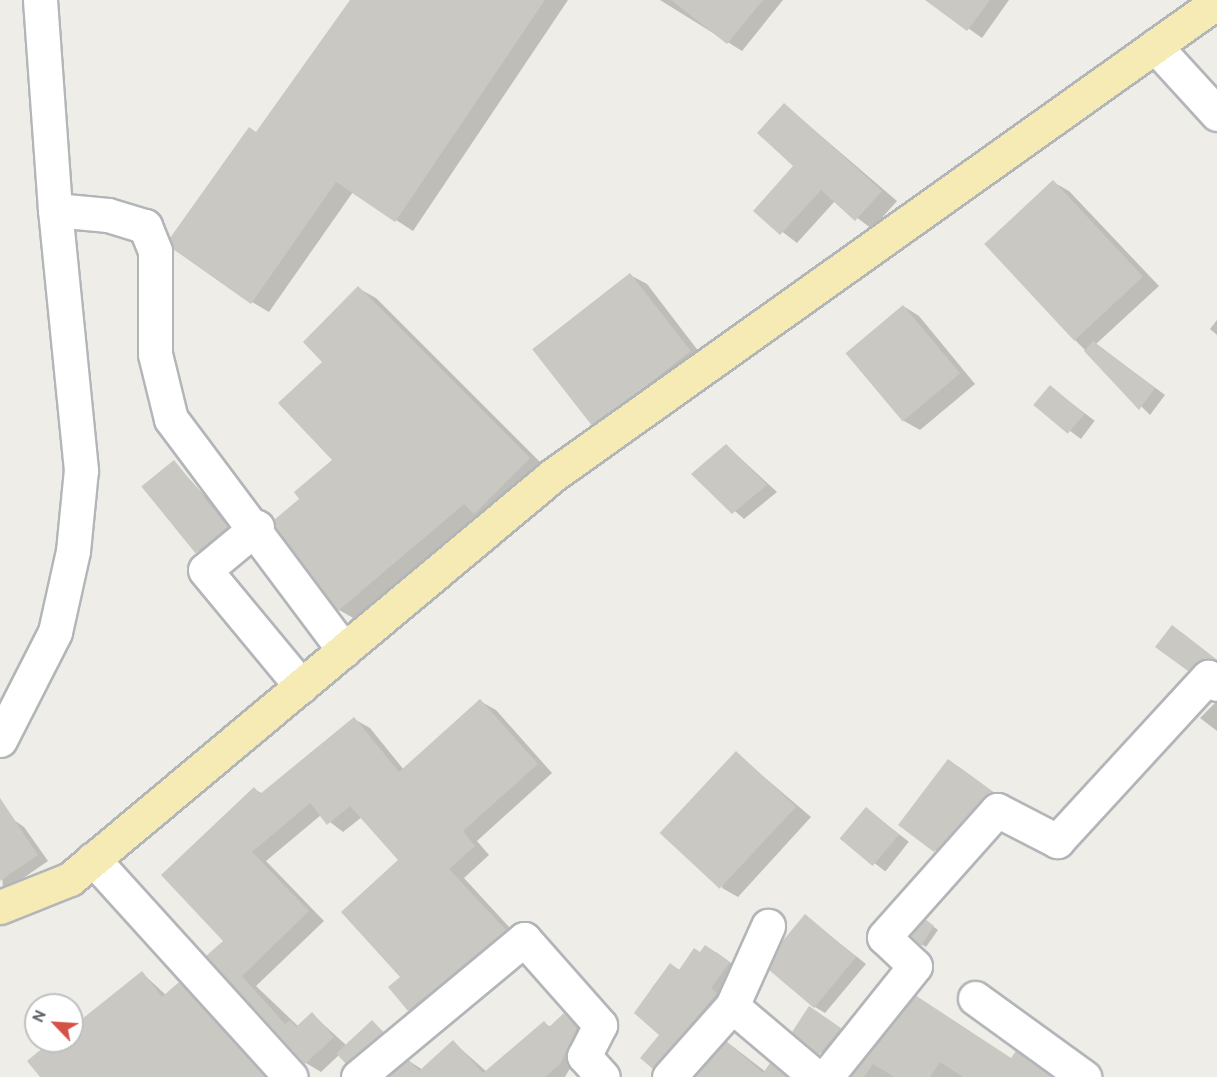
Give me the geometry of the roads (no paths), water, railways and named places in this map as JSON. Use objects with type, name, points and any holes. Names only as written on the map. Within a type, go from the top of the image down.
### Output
[{"type":"main road","points":[[0,907],[70,879],[553,475],[1217,2]]},
{"type":"street","points":[[0,740],[55,632],[73,551],[81,470],[55,210],[40,0]]},
{"type":"street","points":[[1155,46],[1217,114]]},
{"type":"street","points":[[55,210],[108,215],[145,226],[155,251],[155,354],[171,419],[256,527],[344,650]]},
{"type":"street","points":[[256,527],[205,570],[301,686]]},
{"type":"street","points":[[826,1077],[915,966],[884,937],[997,810],[1057,841],[1208,677],[1217,684]]},
{"type":"street","points":[[93,859],[291,1077]]},
{"type":"street","points":[[669,1077],[732,1006],[768,926]]},
{"type":"street","points":[[358,1077],[524,939],[600,1025],[584,1056],[603,1077]]},
{"type":"street","points":[[975,998],[1084,1077]]},
{"type":"street","points":[[732,1006],[816,1077]]}]
